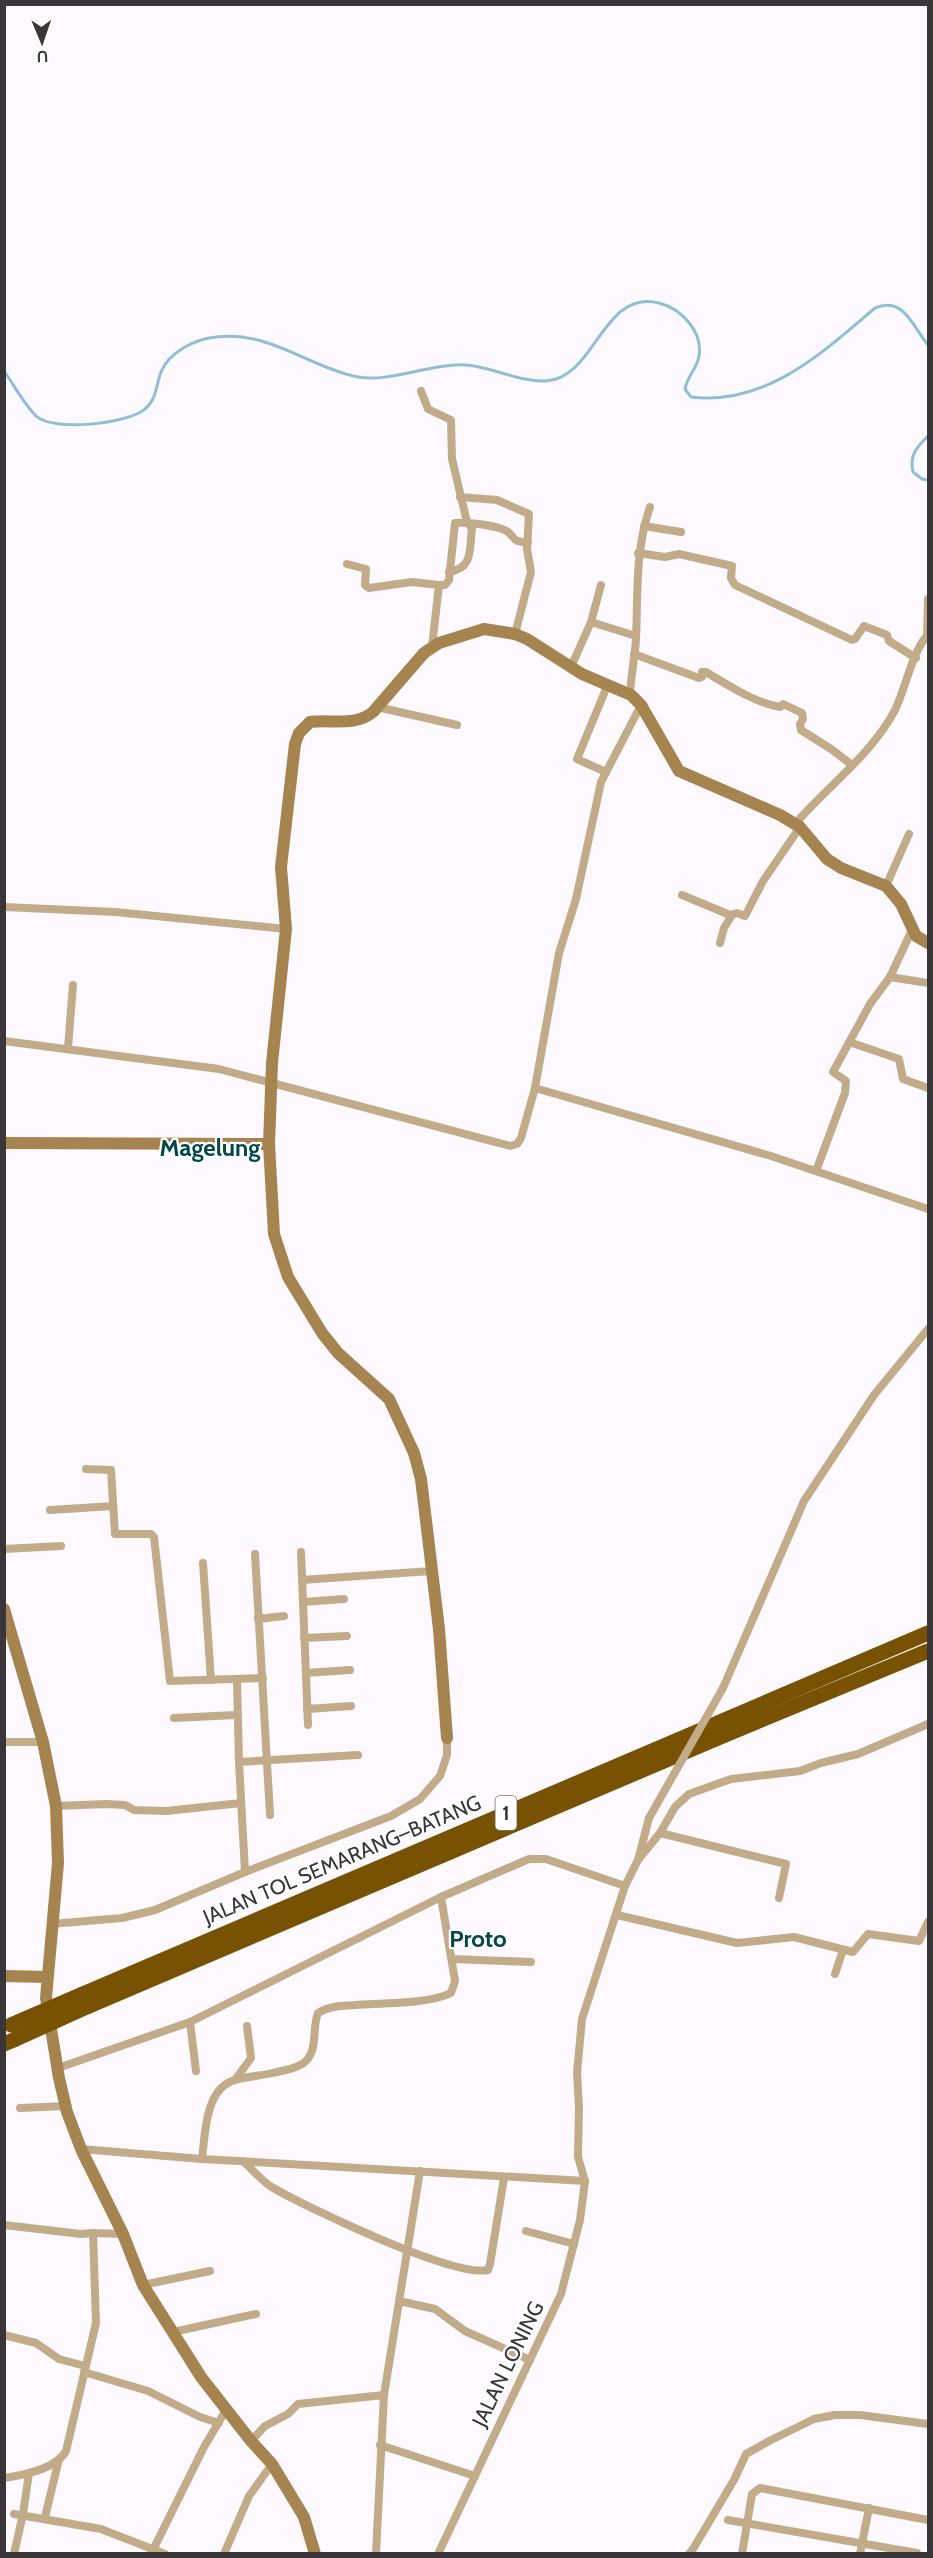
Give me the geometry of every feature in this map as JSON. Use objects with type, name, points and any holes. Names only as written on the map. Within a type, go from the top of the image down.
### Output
[{"type":"highway","name":"JALAN TOL SEMARANG–BATANG","points":[[9,2034],[928,1633]]},
{"type":"highway","name":"JALAN TOL SEMARANG–BATANG","points":[[86,2000],[928,1651]]},
{"type":"street","points":[[421,392],[428,409],[451,421],[452,459],[467,522],[472,529],[468,560],[461,570],[450,572]]},
{"type":"street","points":[[460,497],[497,500],[528,513],[531,572],[515,634]]},
{"type":"street","points":[[630,694],[631,663],[636,636],[638,553],[650,507]]},
{"type":"street","points":[[347,564],[366,569],[365,585],[371,588],[412,582],[439,585],[447,583],[450,572],[455,523],[467,522],[506,531],[514,541],[528,543]]},
{"type":"street","points":[[644,526],[681,532]]},
{"type":"street","points":[[638,553],[665,557],[679,554],[732,566],[731,578],[735,585],[852,640],[864,626],[869,627],[887,636],[889,641],[916,658]]},
{"type":"street","points":[[432,647],[439,585]]},
{"type":"street","points":[[571,667],[591,622],[602,585]]},
{"type":"street","points":[[682,895],[732,915],[746,915],[763,881],[798,826],[822,794],[852,765],[896,710],[916,658],[928,635],[928,599]]},
{"type":"street","points":[[591,622],[636,636]]},
{"type":"street","points":[[51,1924],[134,1916],[155,1910],[245,1872],[391,1816],[420,1799],[440,1776],[447,1755],[440,1629],[421,1479],[412,1448],[392,1404],[379,1389],[349,1365],[322,1334],[296,1293],[282,1261],[274,1234],[269,1144],[271,1084],[286,929],[281,867],[296,739],[309,722],[357,720],[369,715],[424,653],[446,640],[484,629],[515,634],[571,667],[630,694],[641,705],[679,771],[730,792],[798,826],[833,863],[846,872],[886,886],[900,904],[916,936],[928,943]]},
{"type":"street","points":[[634,654],[699,678],[702,677],[702,672],[706,672],[772,706],[780,707],[783,704],[794,708],[802,713],[801,730],[852,765]]},
{"type":"street","points":[[606,772],[577,759],[608,684]]},
{"type":"street","points":[[4,1041],[219,1069],[510,1146],[517,1144],[521,1138],[535,1088],[559,953],[576,899],[601,782],[641,705]]},
{"type":"street","points":[[377,707],[457,725]]},
{"type":"street","points":[[886,886],[909,834]]},
{"type":"street","points":[[4,907],[116,912],[286,929]]},
{"type":"street","points":[[720,943],[724,928],[732,915]]},
{"type":"street","points":[[816,1171],[845,1093],[846,1081],[833,1072],[870,1004],[890,977],[912,930]]},
{"type":"street","points":[[890,977],[928,983]]},
{"type":"street","points":[[68,1048],[73,985]]},
{"type":"street","points":[[849,1042],[899,1059],[903,1079],[928,1088]]},
{"type":"street","points":[[535,1088],[816,1171],[928,1209]]},
{"type":"street","points":[[4,1143],[269,1144]]},
{"type":"street","points":[[81,2149],[202,2159],[585,2181],[578,2157],[579,2107],[576,2073],[580,2036],[589,1994],[625,1886],[638,1860],[649,1818],[723,1688],[804,1501],[864,1410],[928,1329]]},
{"type":"street","points":[[86,1469],[111,1470],[116,1534],[151,1534],[154,1537],[170,1681],[263,1678]]},
{"type":"street","points":[[50,1509],[113,1506]]},
{"type":"street","points":[[4,1549],[61,1546]]},
{"type":"street","points":[[301,1552],[308,1725]]},
{"type":"street","points":[[255,1554],[270,1815]]},
{"type":"street","points":[[203,1563],[211,1680]]},
{"type":"street","points":[[302,1580],[431,1571]]},
{"type":"street","points":[[303,1602],[344,1599]]},
{"type":"street","points":[[4,1609],[12,1626],[43,1742],[56,1806],[58,1863],[51,1924],[47,2004],[66,2106],[81,2149],[123,2234],[143,2285],[185,2355],[270,2466],[304,2517],[315,2553]]},
{"type":"street","points":[[258,1619],[284,1616]]},
{"type":"street","points":[[304,1638],[347,1636]]},
{"type":"street","points":[[306,1673],[350,1670]]},
{"type":"street","points":[[237,1679],[236,1715],[245,1872]]},
{"type":"street","points":[[307,1709],[351,1706]]},
{"type":"street","points":[[174,1718],[236,1715]]},
{"type":"street","points":[[638,1860],[660,1833],[675,1807],[689,1794],[731,1779],[800,1772],[821,1763],[858,1754],[928,1724]]},
{"type":"street","points":[[4,1742],[43,1742]]},
{"type":"street","points":[[239,1762],[358,1755]]},
{"type":"street","points":[[56,1806],[106,1804],[125,1805],[134,1810],[166,1811],[242,1803]]},
{"type":"street","points":[[660,1833],[786,1864],[779,1898]]},
{"type":"street","points":[[58,2068],[190,2022],[441,1897],[529,1859],[546,1859],[625,1886]]},
{"type":"street","points":[[202,2159],[210,2103],[227,2083],[291,2069],[306,2062],[314,2043],[314,2023],[318,2013],[325,2008],[414,2000],[450,1993],[454,1988],[452,1959],[441,1897]]},
{"type":"street","points":[[617,1915],[736,1944],[790,1937],[856,1951],[868,1934],[917,1941],[928,1922]]},
{"type":"street","points":[[835,1974],[843,1950]]},
{"type":"street","points":[[452,1959],[531,1962]]},
{"type":"street","points":[[4,1976],[47,1977]]},
{"type":"street","points":[[190,2022],[196,2071]]},
{"type":"street","points":[[235,2080],[251,2058],[247,2026]]},
{"type":"street","points":[[20,2108],[66,2106]]},
{"type":"street","points":[[243,2161],[268,2184],[293,2199],[408,2251],[456,2267],[481,2272],[488,2270],[504,2178]]},
{"type":"street","points":[[376,2553],[384,2395],[420,2171]]},
{"type":"street","name":"JALAN LONING","points":[[438,2553],[559,2300],[580,2220],[585,2181]]},
{"type":"street","points":[[4,2225],[81,2234],[123,2234]]},
{"type":"street","points":[[526,2231],[574,2244]]},
{"type":"street","points":[[4,2478],[29,2473],[59,2459],[66,2451],[96,2323],[93,2233]]},
{"type":"street","points":[[143,2285],[210,2271]]},
{"type":"street","points":[[399,2301],[435,2308],[465,2331],[530,2360]]},
{"type":"street","points":[[173,2332],[256,2314]]},
{"type":"street","points":[[4,2335],[44,2346],[59,2359],[148,2391],[219,2423]]},
{"type":"street","points":[[250,2441],[265,2426],[288,2414],[298,2404],[384,2395]]},
{"type":"street","points":[[153,2551],[200,2456],[226,2410]]},
{"type":"street","points":[[689,2553],[734,2480],[746,2454],[769,2441],[814,2419],[835,2415],[860,2415],[928,2424]]},
{"type":"street","points":[[380,2445],[475,2476]]},
{"type":"street","points":[[45,2517],[59,2459]]},
{"type":"street","points":[[224,2553],[249,2496],[270,2466]]},
{"type":"street","points":[[14,2553],[19,2514],[29,2473]]},
{"type":"street","points":[[742,2553],[752,2494],[760,2488],[928,2520]]},
{"type":"street","points":[[860,2553],[869,2508]]},
{"type":"street","points":[[19,2514],[101,2529],[153,2551],[165,2553]]},
{"type":"street","points":[[728,2520],[918,2553]]},
{"type":"waterway","points":[[4,371],[36,416],[45,421],[73,425],[123,419],[145,409],[152,401],[161,372],[170,358],[191,344],[216,337],[235,336],[271,344],[322,366],[358,377],[383,377],[439,367],[466,365],[526,379],[546,381],[563,376],[577,366],[611,321],[624,309],[640,302],[659,303],[676,310],[683,316],[698,338],[698,361],[685,389],[691,397],[718,398],[768,385],[791,373],[875,308],[885,305],[893,306],[907,315],[928,345]]},
{"type":"waterway","points":[[928,436],[920,444],[912,461],[913,472],[922,479],[928,480]]},
{"type":"district","name":"Magelung","points":[[210,1148]]},
{"type":"district","name":"Proto","points":[[478,1939]]}]
